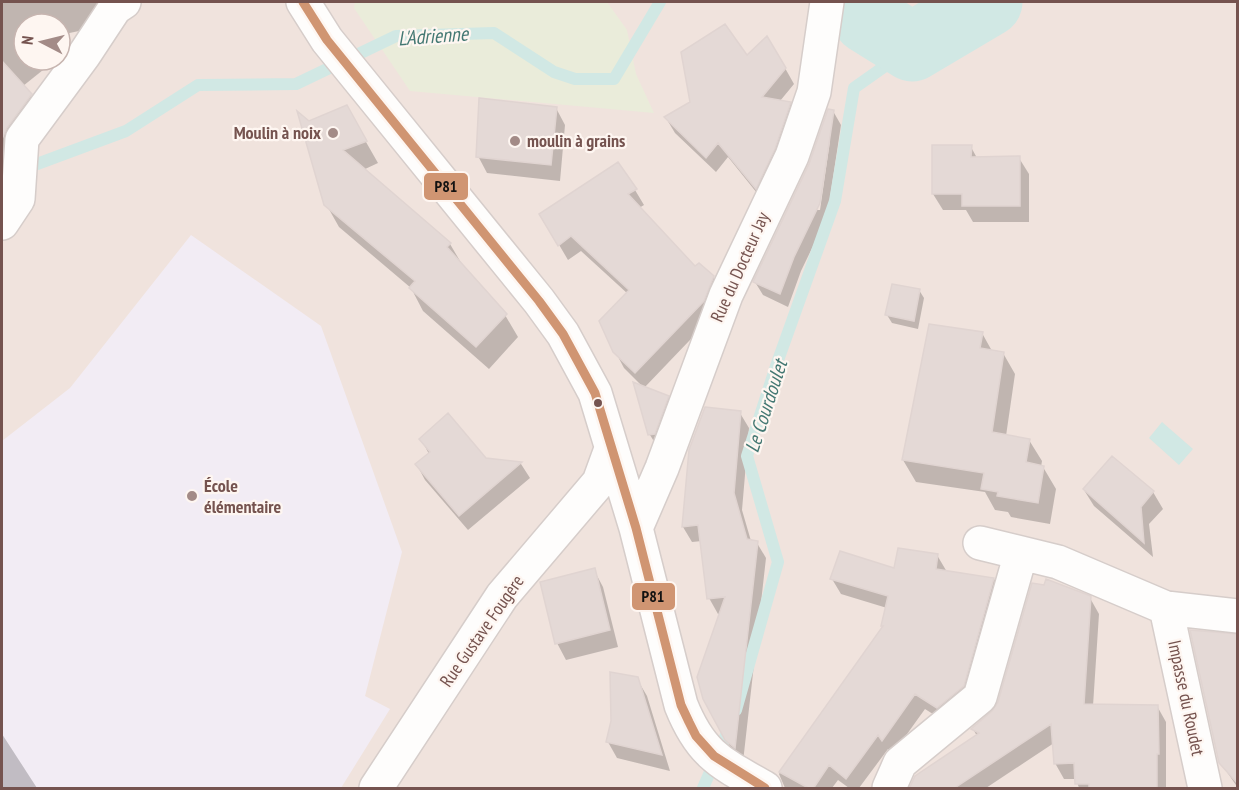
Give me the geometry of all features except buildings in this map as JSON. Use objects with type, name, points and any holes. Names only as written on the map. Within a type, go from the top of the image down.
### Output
[{"type":"street","points":[[10,211],[22,139],[84,55],[115,8],[124,2]]},
{"type":"street","name":"Rue du Docteur Jay","points":[[636,528],[662,468],[726,295],[792,156],[814,92],[827,2]]},
{"type":"street","points":[[310,13],[327,40],[539,301],[563,334],[595,393],[636,528],[681,705],[693,733],[710,754],[765,789]]},
{"type":"street","name":"Rue Gustave Fougère","points":[[376,789],[502,596],[599,482],[611,449]]},
{"type":"street","points":[[980,543],[1058,562],[1166,608],[1238,616]]},
{"type":"street","points":[[889,789],[900,763],[980,697],[1021,553]]},
{"type":"street","name":"Impasse du Roudet","points":[[1166,608],[1205,789]]},
{"type":"shaded area","points":[[2,2],[1237,2],[1237,788],[2,788]]},
{"type":"shaded area","name":"École élémentaire","points":[[191,235],[321,326],[402,552],[365,696],[390,709],[341,788],[2,788],[2,441],[70,388]]},
{"type":"green space","points":[[355,2],[607,2],[627,30],[636,74],[654,113],[410,91],[354,8]]},
{"type":"water","points":[[1162,422],[1193,449],[1179,465],[1149,438]]},
{"type":"waterway","name":"L'Adrienne","points":[[2,177],[126,131],[198,85],[296,84],[396,36],[494,33],[554,72],[575,79],[614,79],[660,2]]},
{"type":"waterway","points":[[867,19],[912,47],[988,2]]},
{"type":"waterway","name":"Le Courdoulet","points":[[736,710],[778,562],[747,456],[776,366],[835,201],[854,88],[912,47]]},
{"type":"waterway","name":"Le Courdoulet","points":[[703,788],[730,726]]},
{"type":"transit line","name":"P81","points":[[303,2],[327,40],[539,301],[563,334],[595,393],[636,528],[681,705],[696,736],[714,756],[765,788]]},
{"type":"place","name":"Moulin à noix","points":[[333,133]]},
{"type":"place","name":"moulin à grains","points":[[515,141]]},
{"type":"place","name":"École élémentaire","points":[[192,496]]}]
